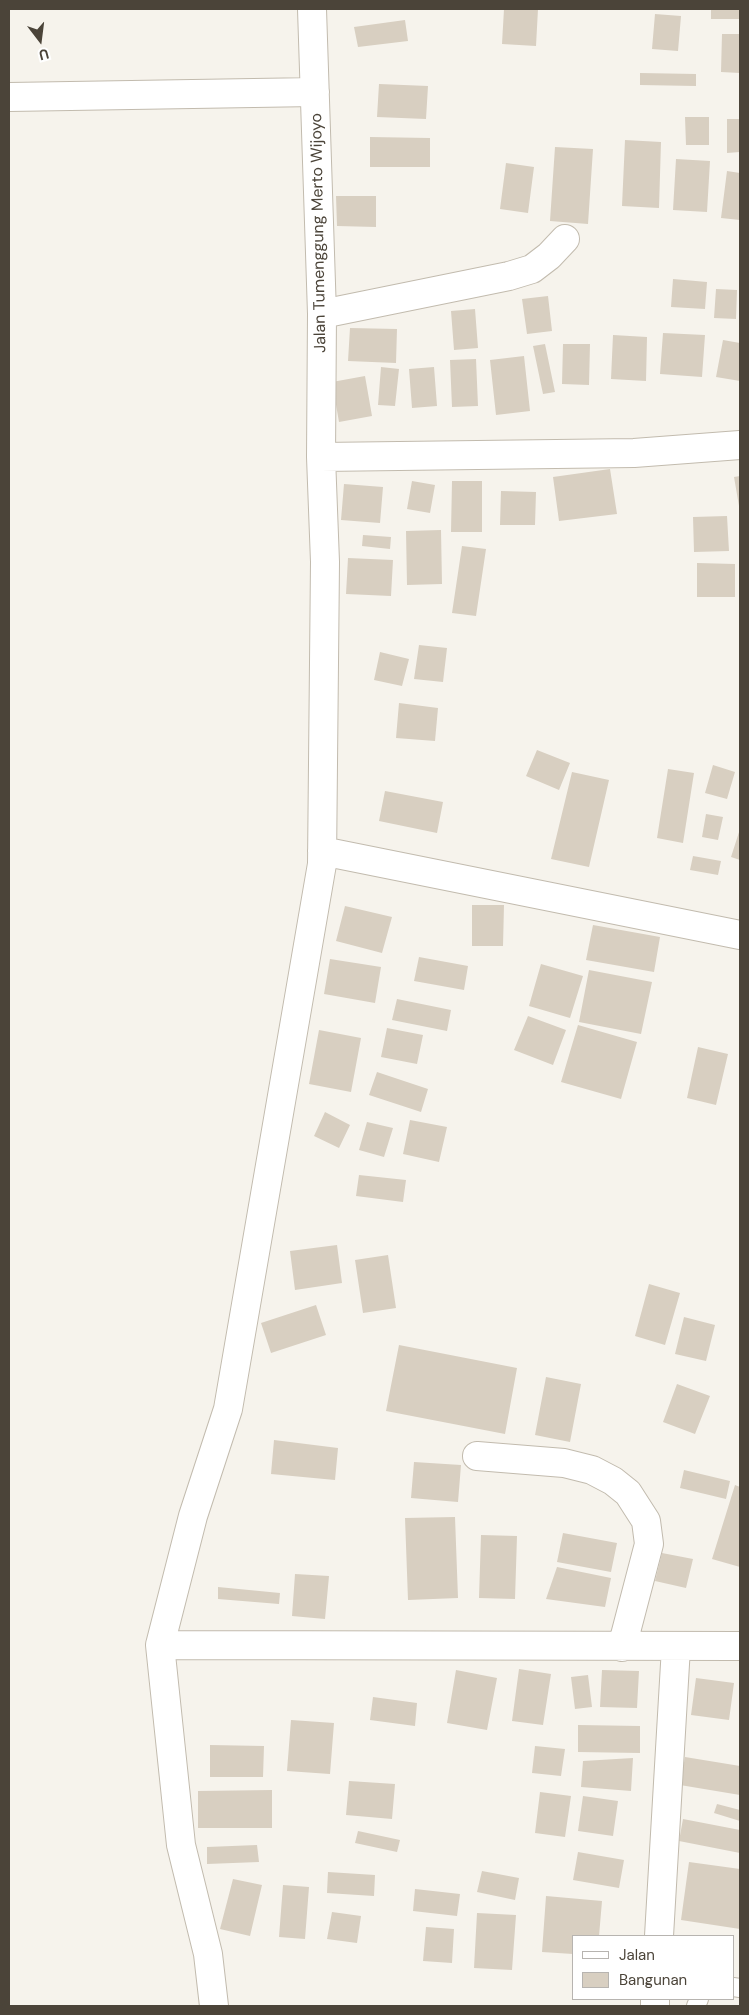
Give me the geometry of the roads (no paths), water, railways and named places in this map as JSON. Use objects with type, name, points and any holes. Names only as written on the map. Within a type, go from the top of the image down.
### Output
[{"type":"street","name":"Jalan Tumenggung Merto Wijoyo","points":[[160,1646],[193,1516],[228,1409],[322,851],[325,562],[321,456],[322,314],[312,9]]},
{"type":"street","points":[[9,97],[315,92]]},
{"type":"street","points":[[322,314],[509,276],[532,269],[549,256],[565,239]]},
{"type":"street","points":[[321,456],[634,453],[740,445]]},
{"type":"street","points":[[322,851],[740,935]]},
{"type":"street","points":[[477,1456],[564,1463],[592,1470],[613,1481],[628,1493],[646,1521],[650,1544],[622,1647]]},
{"type":"street","points":[[214,2006],[208,1954],[181,1846],[160,1646],[740,1646]]},
{"type":"street","points":[[659,1935],[676,1646]]}]
